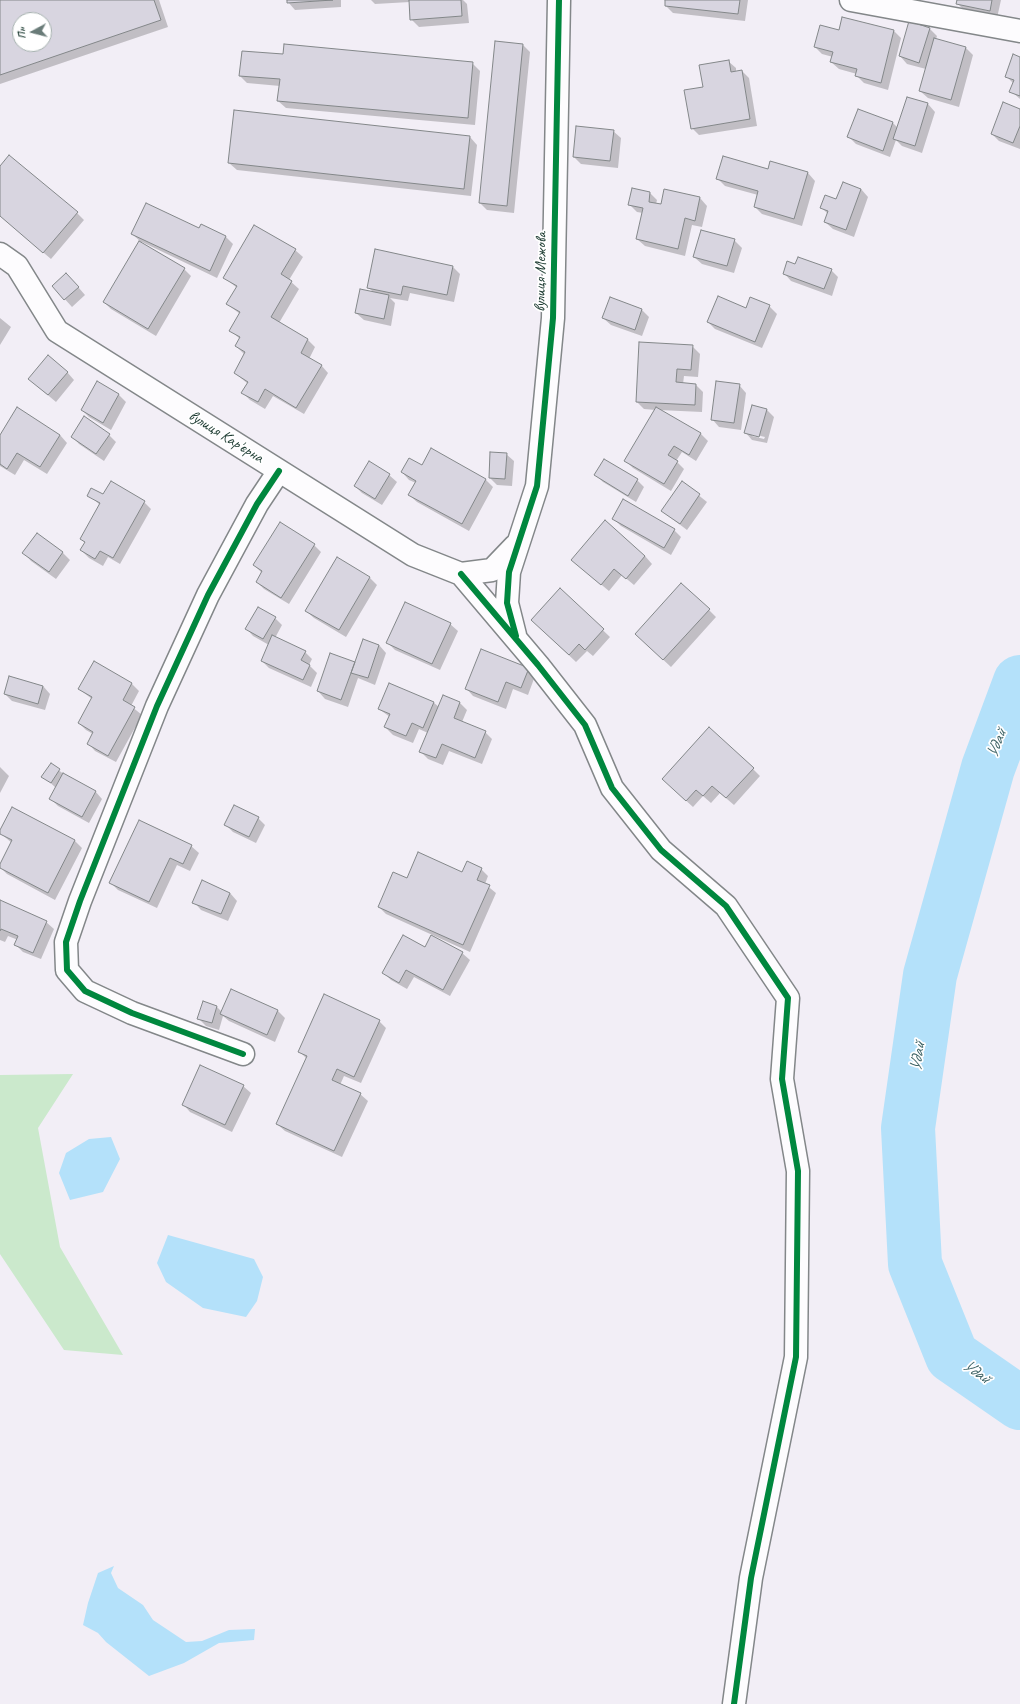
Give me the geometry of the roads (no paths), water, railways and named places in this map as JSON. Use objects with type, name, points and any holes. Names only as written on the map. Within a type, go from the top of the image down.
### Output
[{"type":"street","name":"вулиця Межова","points":[[516,640],[507,603],[509,572],[537,486],[553,318],[558,0]]},
{"type":"street","points":[[851,0],[921,7],[1020,31]]},
{"type":"street","name":"вулиця Кар'єрна","points":[[0,254],[17,266],[57,331],[412,555],[461,574],[492,570],[519,540]]},
{"type":"street","points":[[243,1054],[132,1013],[85,991],[67,970],[66,942],[83,894],[157,706],[208,595],[257,504],[279,471]]},
{"type":"street","points":[[461,574],[585,726],[612,788],[661,850],[726,906],[788,998],[782,1079],[798,1171],[796,1357],[751,1578],[734,1704]]},
{"type":"water","points":[[111,1137],[120,1159],[103,1192],[70,1200],[59,1173],[66,1153],[89,1139]]},
{"type":"water","points":[[168,1235],[254,1259],[263,1277],[257,1301],[246,1317],[203,1308],[166,1282],[157,1263]]},
{"type":"water","points":[[114,1566],[111,1573],[118,1588],[143,1605],[153,1620],[186,1642],[202,1641],[229,1630],[255,1629],[254,1640],[219,1643],[184,1663],[149,1676],[106,1642],[98,1633],[83,1625],[88,1603],[98,1573]]},
{"type":"waterway","name":"Удай","points":[[1020,682],[988,768],[930,975],[908,1128],[915,1264],[952,1356],[1020,1403]]}]
